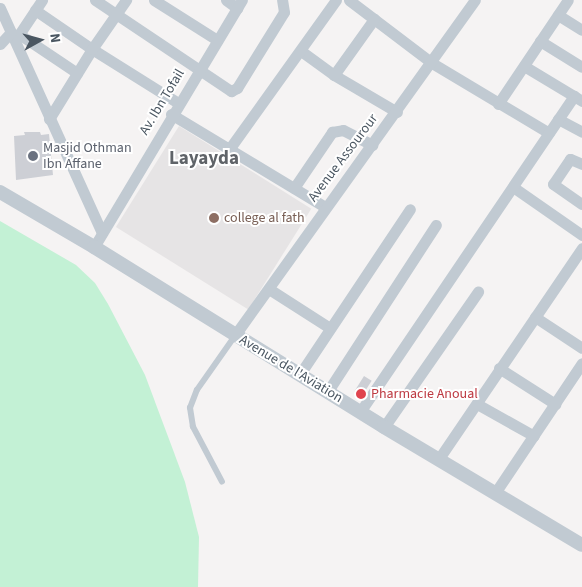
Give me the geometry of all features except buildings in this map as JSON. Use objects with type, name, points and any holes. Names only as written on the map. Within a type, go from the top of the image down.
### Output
[{"type":"street","points":[[95,0],[228,90],[235,90],[284,12],[282,0]]},
{"type":"street","points":[[49,119],[92,49],[126,0]]},
{"type":"street","points":[[154,0],[217,40]]},
{"type":"street","points":[[226,0],[240,4]]},
{"type":"street","points":[[230,148],[336,0]]},
{"type":"street","points":[[349,0],[432,63],[549,133]]},
{"type":"street","name":"Avenue Assourour","points":[[235,335],[269,289],[325,206],[432,63],[475,0]]},
{"type":"street","points":[[498,104],[568,0]]},
{"type":"street","points":[[0,44],[15,35],[36,4],[92,49],[178,103]]},
{"type":"street","name":"Av. Ibn Tofail","points":[[94,247],[178,103],[240,4]]},
{"type":"street","points":[[0,8],[15,35],[49,119],[102,233]]},
{"type":"street","points":[[558,14],[582,30]]},
{"type":"street","points":[[334,75],[374,20]]},
{"type":"street","points":[[15,35],[77,73]]},
{"type":"street","points":[[540,41],[582,67]]},
{"type":"street","points":[[301,51],[334,75],[396,112]]},
{"type":"street","points":[[360,412],[558,119],[578,98],[524,66]]},
{"type":"street","points":[[172,114],[325,206]]},
{"type":"street","points":[[558,119],[582,132]]},
{"type":"street","points":[[294,188],[332,132],[343,130],[372,145]]},
{"type":"street","points":[[582,164],[570,160],[553,184],[582,204]]},
{"type":"street","points":[[513,187],[582,235]]},
{"type":"street","name":"Avenue de l'Aviation","points":[[0,192],[94,247],[384,427],[582,546]]},
{"type":"street","points":[[300,374],[410,209]]},
{"type":"street","points":[[328,391],[436,225]]},
{"type":"street","points":[[438,460],[582,248]]},
{"type":"street","points":[[269,289],[330,328]]},
{"type":"street","points":[[384,427],[478,292]]},
{"type":"street","points":[[536,317],[582,348]]},
{"type":"street","points":[[495,493],[582,363]]},
{"type":"street","points":[[499,368],[556,404]]},
{"type":"street","points":[[477,404],[534,436]]},
{"type":"lane","points":[[222,482],[193,427],[190,408],[197,390],[235,335]]},
{"type":"shaded area","name":"college al fath","points":[[179,126],[311,209],[248,310],[116,227]]},
{"type":"green space","points":[[0,221],[76,265],[95,283],[108,304],[145,375],[185,482],[199,537],[198,587],[0,587]]},
{"type":"place","name":"Masjid Othman Ibn Affane","points":[[33,156]]},
{"type":"place","name":"college al fath","points":[[214,218]]},
{"type":"place","name":"Pharmacie Anoual","points":[[361,394]]},
{"type":"district","name":"Layayda","points":[[204,159]]}]
